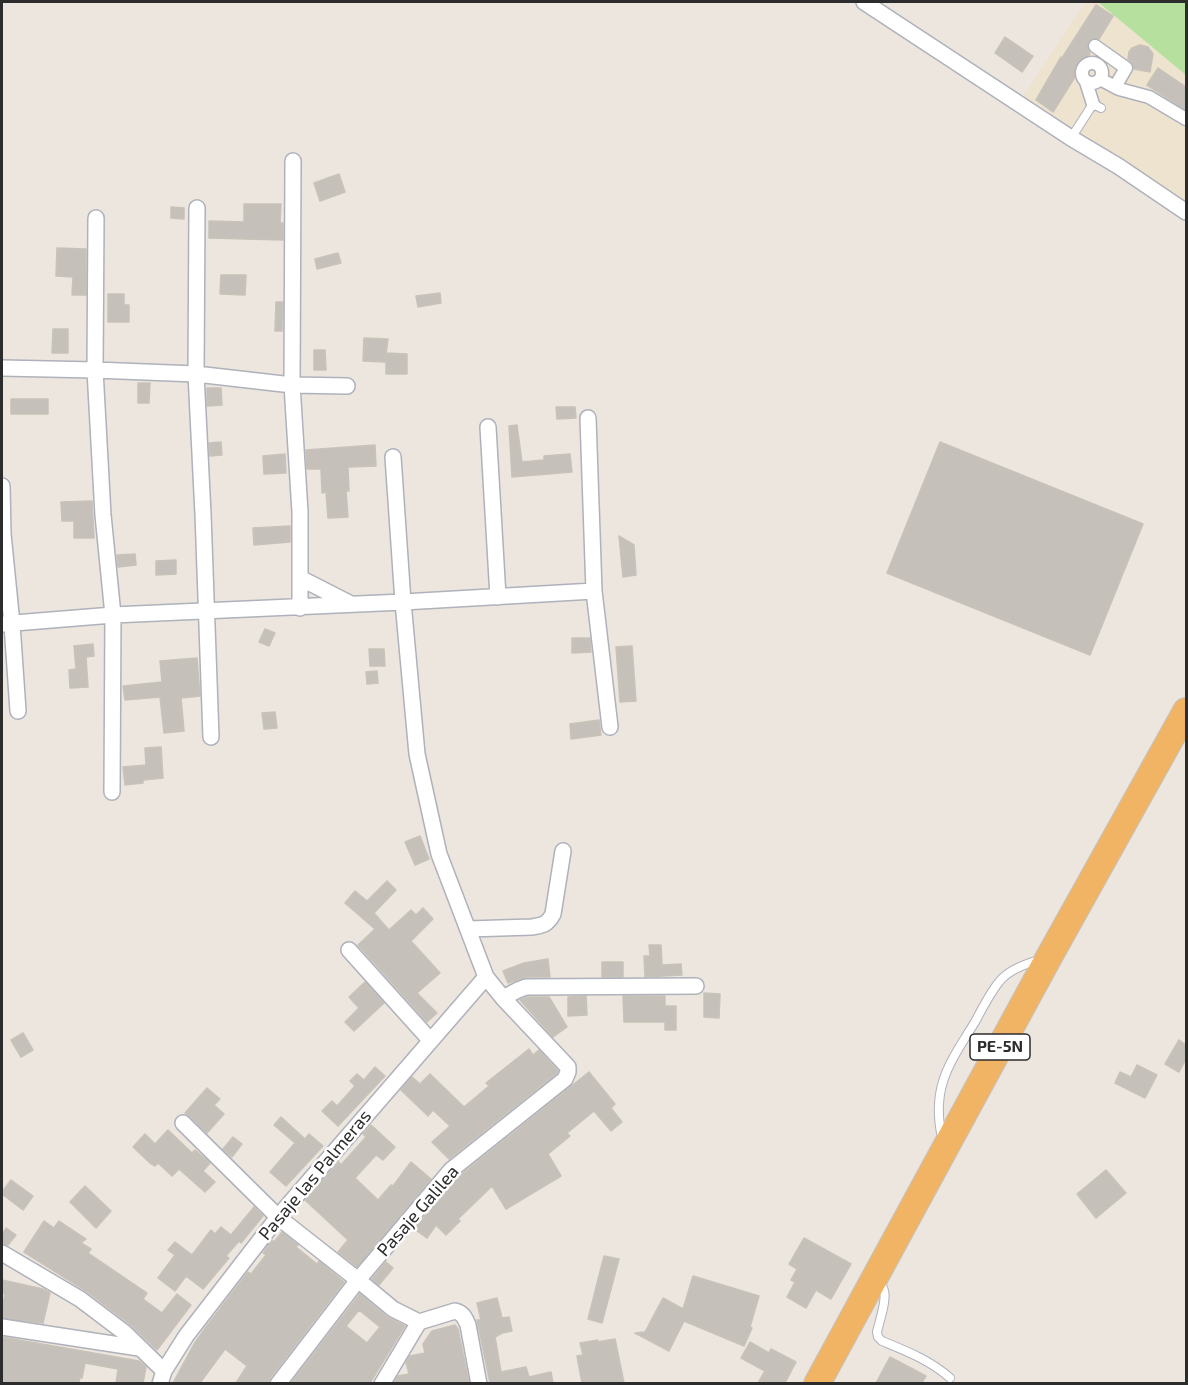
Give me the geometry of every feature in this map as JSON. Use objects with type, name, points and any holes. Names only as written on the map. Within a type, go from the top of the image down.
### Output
[{"type":"highway","name":"PE-5N","points":[[824,1374],[1049,957],[1186,711]]},
{"type":"street","points":[[864,2],[1071,138],[1118,165],[1186,212]]},
{"type":"street","points":[[1095,46],[1126,68],[1114,87]]},
{"type":"street","points":[[1086,82],[1094,84],[1100,79],[1102,71],[1097,65],[1089,63],[1083,68],[1082,76],[1097,106]]},
{"type":"street","points":[[1100,79],[1119,89],[1149,97],[1186,119]]},
{"type":"street","points":[[293,161],[292,385],[300,512],[300,608]]},
{"type":"street","points":[[197,208],[196,374],[211,737]]},
{"type":"street","points":[[96,218],[95,370],[103,514],[113,615],[112,792]]},
{"type":"street","points":[[2,368],[196,374],[292,385],[347,386]]},
{"type":"street","points":[[588,418],[594,591],[610,727]]},
{"type":"street","points":[[488,427],[498,597]]},
{"type":"street","points":[[393,457],[417,754],[439,854],[486,977],[503,998],[526,987],[696,986]]},
{"type":"street","points":[[2,486],[7,624],[18,711]]},
{"type":"street","points":[[300,578],[353,605]]},
{"type":"street","points":[[7,624],[113,615],[300,608],[594,591]]},
{"type":"street","points":[[468,928],[532,927],[549,922],[563,851]]},
{"type":"street","points":[[349,950],[430,1040]]},
{"type":"street","name":"Pasaje las Palmeras","points":[[162,1377],[186,1336],[278,1217],[486,977]]},
{"type":"street","name":"Pasaje Galilea","points":[[278,1383],[358,1280],[451,1170],[565,1079],[568,1067],[503,998]]},
{"type":"street","points":[[183,1123],[278,1217],[393,1309],[419,1322]]},
{"type":"street","points":[[2,1253],[80,1299],[125,1333],[162,1377]]},
{"type":"street","points":[[384,1382],[419,1322],[455,1311],[460,1312],[468,1325],[479,1383]]},
{"type":"street","points":[[2,1328],[139,1348]]},
{"type":"lane","points":[[1071,138],[1097,106]]},
{"type":"lane","points":[[945,1149],[938,1101],[943,1078],[951,1061],[999,981],[1023,965],[1049,957]]},
{"type":"lane","points":[[872,1282],[885,1291],[878,1337],[932,1364],[950,1378]]},
{"type":"shaded area","points":[[1085,2],[1186,2],[1186,205],[1023,97]]},
{"type":"green space","points":[[1098,2],[1186,2],[1186,75]]},
{"type":"building","points":[[1096,5],[1113,16],[1099,39],[1092,38],[1088,42],[1087,49],[1090,53],[1053,112],[1036,100],[1061,57]]},
{"type":"building","points":[[1005,37],[1033,56],[1022,72],[995,53]]},
{"type":"building","points":[[1140,45],[1148,47],[1153,54],[1150,72],[1134,69],[1128,59],[1132,48]]},
{"type":"building","points":[[1158,68],[1186,87],[1186,110],[1147,85]]},
{"type":"building","points":[[339,174],[345,192],[320,201],[314,183]]},
{"type":"building","points":[[244,204],[281,204],[280,223],[283,223],[283,240],[209,238],[209,221],[244,222]]},
{"type":"building","points":[[171,207],[184,208],[184,219],[171,218]]},
{"type":"building","points":[[57,248],[86,249],[86,295],[72,295],[73,277],[56,276]]},
{"type":"building","points":[[338,253],[341,263],[317,269],[315,259]]},
{"type":"building","points":[[221,275],[246,275],[245,295],[220,294]]},
{"type":"building","points":[[440,293],[441,303],[418,307],[416,296]]},
{"type":"building","points":[[108,294],[124,294],[124,305],[129,305],[129,322],[108,322]]},
{"type":"building","points":[[276,302],[283,302],[282,331],[275,331]]},
{"type":"building","points":[[53,329],[68,329],[68,353],[52,353]]},
{"type":"building","points":[[364,338],[388,339],[385,362],[363,361]]},
{"type":"building","points":[[314,350],[325,350],[326,370],[314,370]]},
{"type":"building","points":[[386,353],[407,354],[407,374],[386,374]]},
{"type":"building","points":[[138,383],[150,383],[149,403],[138,403]]},
{"type":"building","points":[[207,388],[221,388],[222,405],[207,406]]},
{"type":"building","points":[[11,399],[48,399],[48,414],[11,414]]},
{"type":"building","points":[[556,407],[575,407],[576,418],[557,419]]},
{"type":"building","points":[[517,425],[522,462],[544,460],[544,456],[570,454],[572,472],[512,477],[509,426]]},
{"type":"building","points":[[221,442],[222,455],[210,456],[209,443]]},
{"type":"building","points":[[940,442],[1143,524],[1090,655],[887,573]]},
{"type":"building","points":[[375,445],[376,466],[348,467],[349,491],[346,491],[348,517],[328,518],[326,492],[322,493],[321,469],[307,469],[306,450]]},
{"type":"building","points":[[285,454],[286,473],[264,474],[263,456]]},
{"type":"building","points":[[92,501],[94,538],[74,538],[74,521],[62,521],[61,502]]},
{"type":"building","points":[[290,526],[290,542],[254,545],[253,528]]},
{"type":"building","points":[[619,536],[634,545],[636,575],[623,577]]},
{"type":"building","points":[[135,554],[136,565],[118,567],[117,555]]},
{"type":"building","points":[[176,560],[176,574],[156,575],[156,561]]},
{"type":"building","points":[[265,629],[275,633],[269,646],[259,642]]},
{"type":"building","points":[[572,638],[590,638],[591,652],[572,653]]},
{"type":"building","points":[[93,644],[94,656],[86,657],[88,687],[70,688],[69,670],[76,669],[74,646]]},
{"type":"building","points":[[632,646],[636,701],[620,702],[616,647]]},
{"type":"building","points":[[369,649],[384,649],[385,666],[370,666]]},
{"type":"building","points":[[197,658],[200,696],[181,698],[184,731],[164,733],[160,697],[125,700],[123,686],[162,682],[160,661]]},
{"type":"building","points":[[377,671],[378,683],[367,684],[366,672]]},
{"type":"building","points":[[275,712],[277,728],[264,729],[262,713]]},
{"type":"building","points":[[599,720],[601,735],[571,739],[570,724]]},
{"type":"building","points":[[161,747],[163,778],[125,785],[123,767],[146,765],[145,748]]},
{"type":"building","points":[[420,836],[429,859],[415,865],[405,842]]},
{"type":"building","points":[[387,881],[396,890],[374,913],[389,930],[411,910],[416,915],[423,908],[433,919],[411,941],[440,973],[417,993],[437,1013],[427,1022],[358,945],[375,929],[345,903],[355,891],[367,901]]},
{"type":"building","points":[[649,945],[661,945],[662,965],[681,964],[682,975],[645,977],[644,956],[650,956]]},
{"type":"building","points":[[548,959],[550,977],[526,977],[508,983],[503,971],[524,963]]},
{"type":"building","points":[[602,962],[623,962],[623,977],[602,977]]},
{"type":"building","points":[[365,982],[384,1003],[354,1031],[345,1022],[359,1008],[349,997]]},
{"type":"building","points":[[704,993],[720,994],[719,1018],[704,1017]]},
{"type":"building","points":[[586,996],[587,1015],[568,1016],[568,997]]},
{"type":"building","points":[[623,996],[665,996],[665,1006],[676,1006],[676,1030],[665,1030],[665,1022],[624,1022]]},
{"type":"building","points":[[528,997],[549,997],[567,1027],[553,1037],[520,1000]]},
{"type":"building","points":[[23,1033],[33,1050],[21,1057],[11,1040]]},
{"type":"building","points":[[1179,1040],[1186,1045],[1186,1059],[1179,1072],[1165,1064]]},
{"type":"building","points":[[529,1049],[533,1055],[539,1050],[558,1071],[557,1073],[449,1159],[432,1142],[450,1126],[433,1110],[428,1116],[401,1090],[412,1077],[420,1084],[430,1074],[464,1107],[489,1086],[486,1083]]},
{"type":"building","points":[[1137,1065],[1157,1075],[1145,1098],[1115,1083],[1120,1072],[1131,1077]]},
{"type":"building","points":[[375,1067],[385,1076],[338,1126],[322,1111],[332,1101],[337,1106],[355,1086],[350,1081],[357,1074],[364,1080]]},
{"type":"building","points":[[589,1072],[615,1104],[611,1108],[622,1122],[611,1131],[594,1111],[567,1133],[570,1136],[548,1154],[561,1176],[506,1209],[492,1186],[458,1219],[460,1221],[446,1235],[436,1225],[427,1238],[414,1229],[458,1177]]},
{"type":"building","points":[[207,1088],[220,1099],[214,1105],[224,1114],[207,1133],[185,1113]]},
{"type":"building","points":[[281,1117],[305,1139],[309,1134],[323,1146],[286,1186],[270,1172],[295,1143],[274,1125]]},
{"type":"building","points":[[371,1125],[395,1147],[383,1160],[376,1155],[355,1178],[378,1200],[391,1185],[393,1186],[411,1162],[431,1179],[357,1267],[338,1252],[348,1240],[305,1200],[339,1162],[341,1165],[366,1137],[363,1134]]},
{"type":"building","points":[[168,1130],[192,1153],[195,1150],[210,1163],[203,1171],[215,1182],[205,1192],[179,1169],[172,1176],[158,1163],[155,1166],[150,1163],[133,1147],[145,1134],[155,1144]]},
{"type":"building","points":[[233,1137],[242,1144],[232,1157],[223,1149]]},
{"type":"building","points":[[1106,1170],[1126,1193],[1096,1218],[1077,1194]]},
{"type":"building","points":[[11,1180],[33,1196],[23,1210],[2,1194]]},
{"type":"building","points":[[85,1186],[111,1211],[96,1228],[70,1202]]},
{"type":"building","points":[[254,1207],[263,1216],[241,1243],[239,1241],[226,1256],[229,1258],[203,1289],[186,1276],[175,1291],[158,1278],[175,1255],[168,1250],[175,1242],[192,1255],[211,1230],[215,1234],[221,1227],[231,1235]]},
{"type":"building","points":[[44,1221],[54,1228],[59,1221],[86,1239],[81,1243],[91,1249],[88,1253],[147,1293],[143,1299],[162,1313],[177,1294],[191,1305],[157,1350],[131,1325],[86,1291],[24,1252]]},
{"type":"building","points":[[6,1228],[16,1235],[8,1245],[2,1243],[2,1235]]},
{"type":"building","points":[[282,1232],[317,1264],[319,1261],[344,1282],[268,1383],[236,1383],[247,1366],[225,1349],[200,1383],[173,1383],[206,1327],[248,1272],[251,1274],[266,1255],[263,1253],[272,1240],[274,1242]]},
{"type":"building","points":[[804,1238],[851,1264],[831,1299],[816,1290],[806,1308],[787,1297],[795,1282],[791,1280],[797,1269],[789,1264]]},
{"type":"building","points":[[604,1256],[619,1259],[602,1323],[588,1319]]},
{"type":"building","points":[[386,1262],[393,1268],[379,1285],[372,1279]]},
{"type":"building","points":[[693,1276],[759,1296],[750,1327],[752,1328],[744,1346],[684,1321],[669,1351],[635,1333],[645,1332],[663,1298],[683,1309]]},
{"type":"building","points":[[2,1280],[43,1289],[50,1293],[43,1323],[2,1318],[5,1294],[2,1293]]},
{"type":"building","points":[[360,1294],[387,1317],[405,1326],[370,1383],[291,1383]],"holes":[[[359,1310],[380,1327],[367,1343],[346,1326]]]},
{"type":"building","points":[[497,1298],[502,1318],[509,1317],[512,1331],[495,1337],[501,1372],[526,1367],[529,1377],[551,1372],[553,1383],[490,1383],[477,1320],[481,1320],[477,1303]]},
{"type":"building","points":[[455,1325],[458,1329],[469,1383],[394,1383],[398,1376],[409,1374],[406,1362],[410,1356],[425,1353],[423,1344],[432,1331]]},
{"type":"building","points":[[2,1337],[139,1361],[146,1367],[143,1383],[116,1383],[118,1369],[85,1363],[79,1383],[2,1383]]},
{"type":"building","points":[[615,1339],[624,1383],[582,1383],[577,1356],[583,1355],[580,1343]]},
{"type":"building","points":[[750,1342],[769,1353],[771,1349],[796,1362],[785,1383],[758,1383],[765,1371],[741,1358]]},
{"type":"building","points":[[890,1357],[926,1376],[922,1383],[876,1383]]}]
